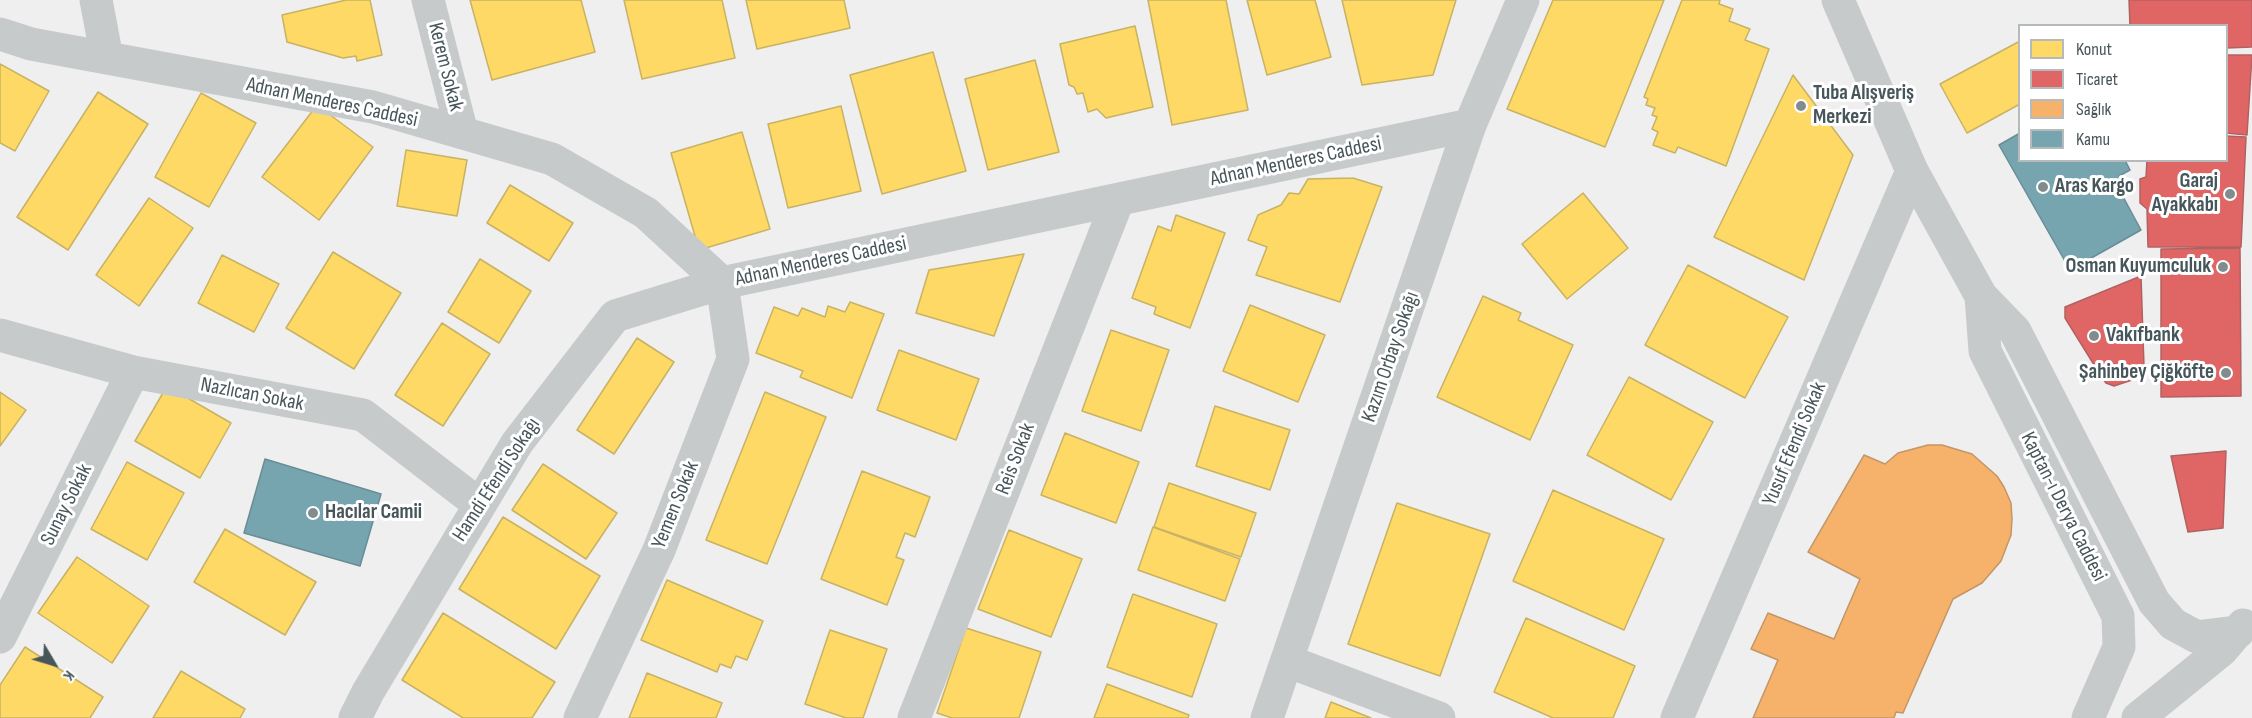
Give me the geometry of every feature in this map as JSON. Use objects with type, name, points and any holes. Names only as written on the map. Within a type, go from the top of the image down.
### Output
[{"type":"street","points":[[96,0],[107,58]]},
{"type":"street","name":"Kerem Sokak","points":[[428,0],[462,133]]},
{"type":"street","name":"Kazım Orbay Sokağı","points":[[1267,718],[1470,125],[1523,0]]},
{"type":"street","name":"Kaptan-ı Derya Caddesi","points":[[1838,0],[1912,171],[1981,296],[2015,331],[2154,602],[2173,624],[2197,637],[2245,623]]},
{"type":"street","name":"Adnan Menderes Caddesi","points":[[0,34],[31,44],[372,107],[552,159],[646,213],[722,283],[1470,125]]},
{"type":"street","name":"Yusuf Efendi Sokak","points":[[1677,718],[1912,171]]},
{"type":"street","name":"Reis Sokak","points":[[914,718],[1118,200]]},
{"type":"street","name":"Hamdi Efendi Sokağı","points":[[355,718],[517,443],[615,316],[722,283]]},
{"type":"street","name":"Yemen Sokak","points":[[580,718],[659,550],[733,359],[722,283]]},
{"type":"street","name":"Kaptan-ı Derya Caddesi","points":[[1981,296],[1985,351],[2118,616],[2119,647],[2088,718]]},
{"type":"street","name":"Nazlıcan Sokak","points":[[0,335],[133,372],[363,415],[480,505]]},
{"type":"street","name":"Sunay Sokak","points":[[0,637],[133,372]]},
{"type":"street","points":[[2138,718],[2222,650],[2245,623]]},
{"type":"street","points":[[1287,661],[1439,718]]},
{"type":"building: Konut","points":[[346,0],[370,0],[382,55],[357,61],[356,56],[343,58],[287,42],[282,15]]},
{"type":"building: Konut","points":[[470,0],[581,0],[595,52],[492,80]]},
{"type":"building: Konut","points":[[624,0],[722,0],[735,58],[642,79]]},
{"type":"building: Konut","points":[[746,0],[844,0],[850,28],[757,49]]},
{"type":"building: Konut","points":[[1148,0],[1226,0],[1248,110],[1172,125]]},
{"type":"building: Konut","points":[[1247,0],[1315,0],[1331,57],[1267,75]]},
{"type":"building: Konut","points":[[1342,0],[1456,0],[1433,75],[1362,85]]},
{"type":"building: Konut","points":[[1553,0],[1664,0],[1605,147],[1507,109]]},
{"type":"building: Konut","points":[[1682,0],[1720,0],[1719,4],[1733,9],[1729,21],[1750,29],[1745,40],[1769,49],[1726,166],[1678,147],[1675,153],[1653,145],[1658,132],[1652,129],[1657,117],[1652,115],[1655,108],[1646,105],[1648,99],[1644,97]]},
{"type":"building: Konut","points":[[1135,26],[1153,107],[1106,118],[1097,109],[1088,112],[1083,93],[1077,94],[1074,87],[1069,85],[1060,44]]},
{"type":"building: Konut","points":[[2018,42],[2018,105],[1967,133],[1940,84]]},
{"type":"building: Konut","points":[[933,52],[966,171],[882,194],[850,75]]},
{"type":"building: Konut","points":[[1035,60],[1059,152],[988,170],[965,79]]},
{"type":"building: Konut","points":[[0,64],[49,91],[15,151],[0,143]]},
{"type":"building: Konut","points":[[1793,75],[1853,155],[1804,280],[1714,237]]},
{"type":"building: Konut","points":[[98,92],[148,124],[68,250],[17,217]]},
{"type":"building: Konut","points":[[201,93],[256,123],[209,207],[155,177]]},
{"type":"building: Konut","points":[[317,105],[373,147],[319,220],[262,177]]},
{"type":"building: Konut","points":[[841,106],[861,191],[788,208],[768,124]]},
{"type":"building: Konut","points":[[742,132],[770,229],[699,250],[671,153]]},
{"type":"building: Konut","points":[[406,150],[467,160],[457,216],[397,206]]},
{"type":"building: Konut","points":[[1353,178],[1382,187],[1340,302],[1256,275],[1267,247],[1248,240],[1258,215],[1281,205],[1289,193],[1299,194],[1308,179]]},
{"type":"building: Konut","points":[[510,185],[573,223],[549,261],[487,223]]},
{"type":"building: Konut","points":[[1583,193],[1628,248],[1567,299],[1522,244]]},
{"type":"building: Konut","points":[[149,198],[193,228],[139,306],[96,275]]},
{"type":"building: Konut","points":[[1176,215],[1225,233],[1190,328],[1154,314],[1156,307],[1132,298],[1158,226],[1171,231]]},
{"type":"building: Konut","points":[[333,252],[401,293],[354,369],[286,328]]},
{"type":"building: Konut","points":[[1024,254],[994,336],[916,313],[929,270]]},
{"type":"building: Konut","points":[[222,255],[279,284],[254,332],[198,303]]},
{"type":"building: Konut","points":[[480,259],[531,291],[499,343],[448,312]]},
{"type":"building: Konut","points":[[1688,265],[1788,317],[1745,398],[1645,345]]},
{"type":"building: Konut","points":[[1483,296],[1521,313],[1518,320],[1573,345],[1530,440],[1437,397]]},
{"type":"building: Konut","points":[[850,302],[884,314],[852,398],[800,377],[803,371],[756,353],[774,307],[798,316],[802,308],[825,317],[828,306],[845,312]]},
{"type":"building: Konut","points":[[1250,305],[1325,335],[1298,402],[1223,371]]},
{"type":"building: Konut","points":[[442,323],[490,354],[443,426],[395,395]]},
{"type":"building: Konut","points":[[1111,330],[1169,350],[1141,431],[1082,411]]},
{"type":"building: Konut","points":[[637,338],[674,362],[614,454],[577,430]]},
{"type":"building: Konut","points":[[899,350],[979,379],[956,440],[877,410]]},
{"type":"building: Konut","points":[[1629,377],[1713,422],[1671,500],[1587,455]]},
{"type":"building: Konut","points":[[167,386],[231,423],[200,478],[135,441]]},
{"type":"building: Konut","points":[[0,392],[26,410],[0,446]]},
{"type":"building: Konut","points":[[765,392],[826,417],[767,564],[706,540]]},
{"type":"building: Konut","points":[[1215,406],[1290,430],[1270,490],[1196,466]]},
{"type":"building: Konut","points":[[1065,433],[1139,462],[1116,523],[1041,495]]},
{"type":"building: Konut","points":[[127,462],[184,493],[147,560],[91,529]]},
{"type":"building: Konut","points":[[543,464],[617,513],[586,559],[512,510]]},
{"type":"building: Konut","points":[[862,471],[930,497],[915,537],[905,533],[896,557],[904,560],[887,605],[821,579]]},
{"type":"building: Konut","points":[[1169,483],[1256,513],[1241,557],[1154,527]]},
{"type":"building: Konut","points":[[1553,490],[1664,539],[1624,630],[1513,581]]},
{"type":"building: Konut","points":[[1397,503],[1490,534],[1440,676],[1348,644]]},
{"type":"building: Konut","points":[[503,517],[600,576],[556,649],[459,589]]},
{"type":"building: Konut","points":[[1153,527],[1240,559],[1225,601],[1138,570]]},
{"type":"building: Konut","points":[[225,529],[316,582],[285,635],[194,582]]},
{"type":"building: Konut","points":[[1009,530],[1082,559],[1051,637],[978,609]]},
{"type":"building: Konut","points":[[77,557],[149,606],[112,663],[38,613]]},
{"type":"building: Konut","points":[[667,580],[763,621],[747,660],[736,656],[731,668],[720,664],[717,672],[641,640]]},
{"type":"building: Konut","points":[[1133,594],[1217,624],[1192,697],[1107,667]]},
{"type":"building: Konut","points":[[443,613],[555,682],[532,718],[463,718],[402,680]]},
{"type":"building: Konut","points":[[1526,618],[1635,666],[1613,718],[1553,718],[1494,692]]},
{"type":"building: Konut","points":[[966,628],[1041,652],[1019,718],[952,718],[937,713]]},
{"type":"building: Konut","points":[[830,630],[887,649],[863,718],[846,718],[805,704]]},
{"type":"building: Konut","points":[[25,647],[103,697],[90,718],[0,718],[0,685]]},
{"type":"building: Konut","points":[[181,671],[245,709],[240,718],[153,718]]},
{"type":"building: Konut","points":[[647,673],[722,703],[716,718],[629,718]]},
{"type":"building: Konut","points":[[1107,684],[1189,715],[1188,718],[1094,718]]},
{"type":"building: Konut","points":[[1331,702],[1371,718],[1325,718]]},
{"type":"building: Ticaret","points":[[2129,0],[2252,0],[2252,47],[2228,48],[2228,24],[2130,24]]},
{"type":"building: Ticaret","points":[[2228,55],[2252,55],[2247,135],[2228,133]]},
{"type":"building: Ticaret","points":[[2228,136],[2246,137],[2241,247],[2148,247],[2147,209],[2140,203],[2140,179],[2146,177],[2147,162],[2228,162]]},
{"type":"building: Ticaret","points":[[2240,248],[2241,396],[2161,397],[2161,249]]},
{"type":"building: Ticaret","points":[[2141,276],[2144,367],[2135,379],[2114,386],[2106,383],[2065,318],[2065,307]]},
{"type":"building: Ticaret","points":[[2226,451],[2223,528],[2188,532],[2171,456]]},
{"type":"building: Sağlık","points":[[1928,445],[1942,445],[1972,454],[1997,476],[2004,487],[2011,503],[2012,519],[2011,535],[2001,561],[1982,583],[1953,599],[1903,713],[1896,712],[1894,718],[1753,718],[1778,660],[1751,649],[1768,613],[1834,639],[1860,579],[1808,552],[1864,455],[1885,464],[1898,453]]},
{"type":"building: Kamu","points":[[2018,134],[2018,162],[2126,162],[2130,170],[2119,176],[2126,188],[2120,191],[2141,230],[2070,270],[1999,145]]},
{"type":"building: Kamu","name":"Hacılar Camii","points":[[265,459],[381,494],[360,566],[244,533]]},
{"type":"place","name":"Tuba Alışveriş Merkezi","points":[[1801,106]]},
{"type":"place","name":"Aras Kargo","points":[[2043,187]]},
{"type":"place","name":"Garaj Ayakkabı","points":[[2230,194]]},
{"type":"place","name":"Osman Kuyumculuk","points":[[2223,267]]},
{"type":"place","name":"Vakıfbank","points":[[2094,336]]},
{"type":"place","name":"Şahinbey Çiğköfte","points":[[2226,373]]},
{"type":"place","name":"Hacılar Camii","points":[[313,513]]}]
